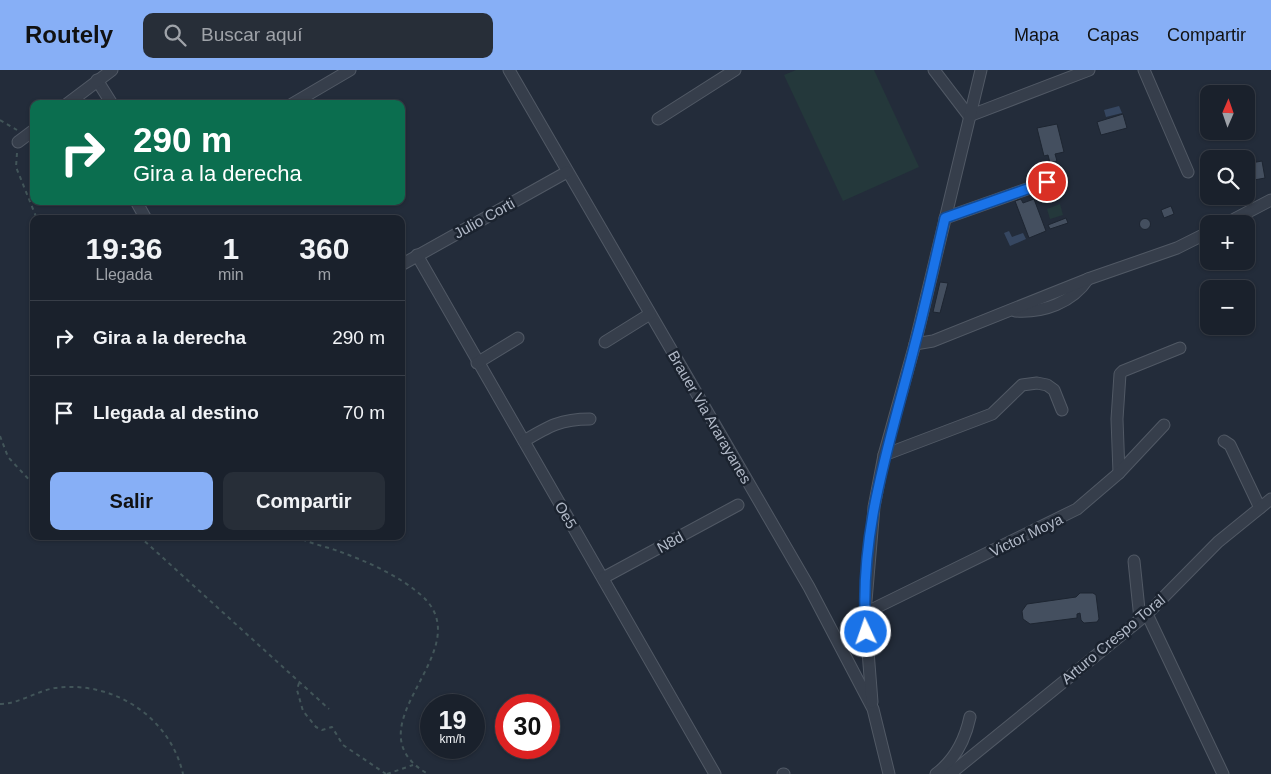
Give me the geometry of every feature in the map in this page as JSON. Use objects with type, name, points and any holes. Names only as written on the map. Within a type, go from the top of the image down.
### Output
[{"type":"street","points":[[72,100],[112,70]]},
{"type":"street","points":[[299,100],[350,70]]},
{"type":"street","name":"Brauer Via Ararayanes","points":[[509,70],[809,586],[873,709],[889,774]]},
{"type":"street","points":[[934,70],[969,116]]},
{"type":"street","points":[[873,709],[865,613],[870,528],[884,455],[915,344],[981,70]]},
{"type":"street","points":[[969,116],[1089,70]]},
{"type":"street","points":[[1144,70],[1188,172]]},
{"type":"street","points":[[658,118],[727,72]]},
{"type":"street","points":[[98,80],[110,100]]},
{"type":"street","points":[[18,142],[30,133]]},
{"type":"street","name":"Julio Corti","points":[[405,262],[567,172]]},
{"type":"street","points":[[945,218],[1047,182]]},
{"type":"street","points":[[1242,215],[1271,200],[1271,191]]},
{"type":"street","points":[[915,344],[933,341],[1088,279],[1177,248],[1200,236]]},
{"type":"street","name":"Oe5","points":[[417,255],[477,363],[524,441],[715,774]]},
{"type":"street","points":[[605,342],[650,314]]},
{"type":"street","points":[[477,363],[518,338]]},
{"type":"street","points":[[1119,473],[1117,418],[1120,374],[1123,371],[1180,348]]},
{"type":"street","points":[[884,455],[992,414],[1022,385],[1037,383],[1047,385],[1054,390],[1062,410]]},
{"type":"street","points":[[524,441],[551,424],[571,419],[590,419]]},
{"type":"street","name":"Victor Moya","points":[[865,613],[1078,509],[1119,473],[1164,425]]},
{"type":"street","points":[[1224,441],[1230,446],[1260,508]]},
{"type":"street","name":"Arturo Crespo Toral","points":[[950,774],[1144,616],[1218,542],[1271,499]]},
{"type":"street","name":"N8d","points":[[603,578],[738,505]]},
{"type":"street","points":[[1134,561],[1144,616],[1223,774]]},
{"type":"street","points":[[936,774],[954,756],[965,736],[970,717]]},
{"type":"path","points":[[0,120],[16,130],[18,142],[16,167],[30,202]]},
{"type":"path","points":[[0,436],[8,457],[30,481]]},
{"type":"path","points":[[143,540],[328,709]]},
{"type":"path","points":[[307,540],[340,551],[388,573],[422,596],[436,614],[440,628],[437,645],[406,710],[399,735],[402,748],[413,766],[428,774]]},
{"type":"path","points":[[299,683],[297,690],[300,705],[316,727],[322,730],[332,727],[343,745],[386,774],[413,766]]},
{"type":"path","points":[[0,704],[8,704],[37,692],[55,688],[91,689],[112,695],[131,703],[159,726],[176,752],[183,774]]},
{"type":"green space","points":[[796,70],[874,70],[919,167],[843,201],[784,75]]},
{"type":"green space","points":[[1060,204],[1063,215],[1050,219],[1047,209]]},
{"type":"water","points":[[1119,106],[1122,113],[1106,117],[1104,110]]},
{"type":"water","points":[[1009,231],[1012,237],[1023,233],[1026,239],[1010,246],[1004,233]]},
{"type":"building","points":[[1123,114],[1127,128],[1101,135],[1097,122]]},
{"type":"building","points":[[1057,124],[1064,152],[1055,154],[1057,161],[1050,163],[1048,155],[1044,156],[1037,128]]},
{"type":"building","points":[[1262,161],[1265,178],[1255,180],[1255,162]]},
{"type":"building","points":[[1055,187],[1058,195],[1046,199],[1043,191]]},
{"type":"building","points":[[1021,199],[1023,203],[1034,199],[1046,231],[1029,238],[1015,201]]},
{"type":"building","points":[[1171,206],[1174,214],[1164,218],[1161,210]]},
{"type":"building","points":[[1066,218],[1068,223],[1050,229],[1048,225]]},
{"type":"building","points":[[1143,219],[1147,219],[1150,224],[1149,228],[1143,229],[1140,226],[1140,222]]},
{"type":"building","points":[[940,282],[948,283],[940,313],[933,312]]},
{"type":"building","points":[[1080,593],[1093,593],[1096,595],[1099,619],[1097,622],[1084,623],[1081,620],[1080,613],[1077,614],[1077,618],[1030,624],[1023,619],[1022,611],[1027,604],[1076,597]]},
{"type":"route","points":[[866,632],[865,613],[870,528],[874,507],[884,455],[915,344],[945,218],[1047,182]]}]
